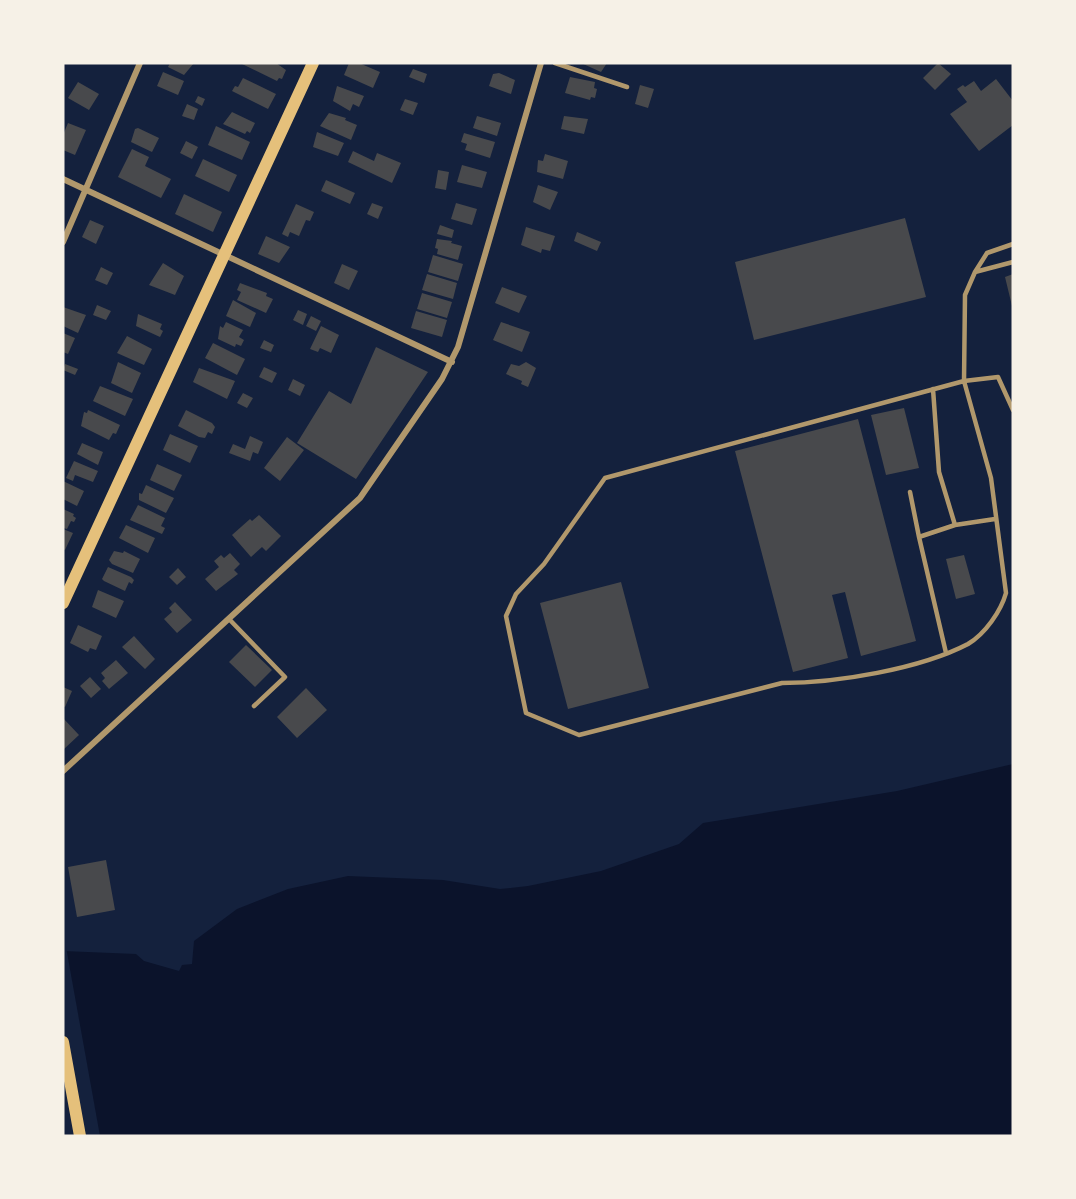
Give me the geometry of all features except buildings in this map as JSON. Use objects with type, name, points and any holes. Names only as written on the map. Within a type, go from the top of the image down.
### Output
[{"type":"main road","points":[[63,603],[313,63]]},
{"type":"main road","points":[[63,1042],[80,1136]]},
{"type":"street","points":[[63,242],[140,63]]},
{"type":"street","points":[[63,771],[360,498],[452,362],[541,63]]},
{"type":"street","points":[[63,179],[452,362]]},
{"type":"lane","points":[[555,63],[627,87]]},
{"type":"lane","points":[[1013,244],[987,253],[965,294],[964,381],[991,478],[1006,593],[1001,610],[970,643],[919,663],[813,683],[782,683],[579,735],[526,713],[506,616],[516,594],[544,564],[605,478],[964,381],[998,377],[1013,410]]},
{"type":"lane","points":[[975,272],[1013,262]]},
{"type":"lane","points":[[933,389],[939,472],[956,525]]},
{"type":"lane","points":[[910,492],[946,653]]},
{"type":"lane","points":[[919,537],[956,525],[995,519]]},
{"type":"lane","points":[[229,619],[285,677],[254,706]]},
{"type":"water","points":[[1013,764],[1013,1136],[63,1136],[63,951],[136,954],[144,961],[179,971],[182,965],[192,964],[194,941],[237,909],[288,889],[348,876],[443,880],[500,889],[528,886],[601,871],[679,844],[703,823],[897,791]]},
{"type":"pier","points":[[63,947],[66,947],[100,1136],[63,1136]]}]
